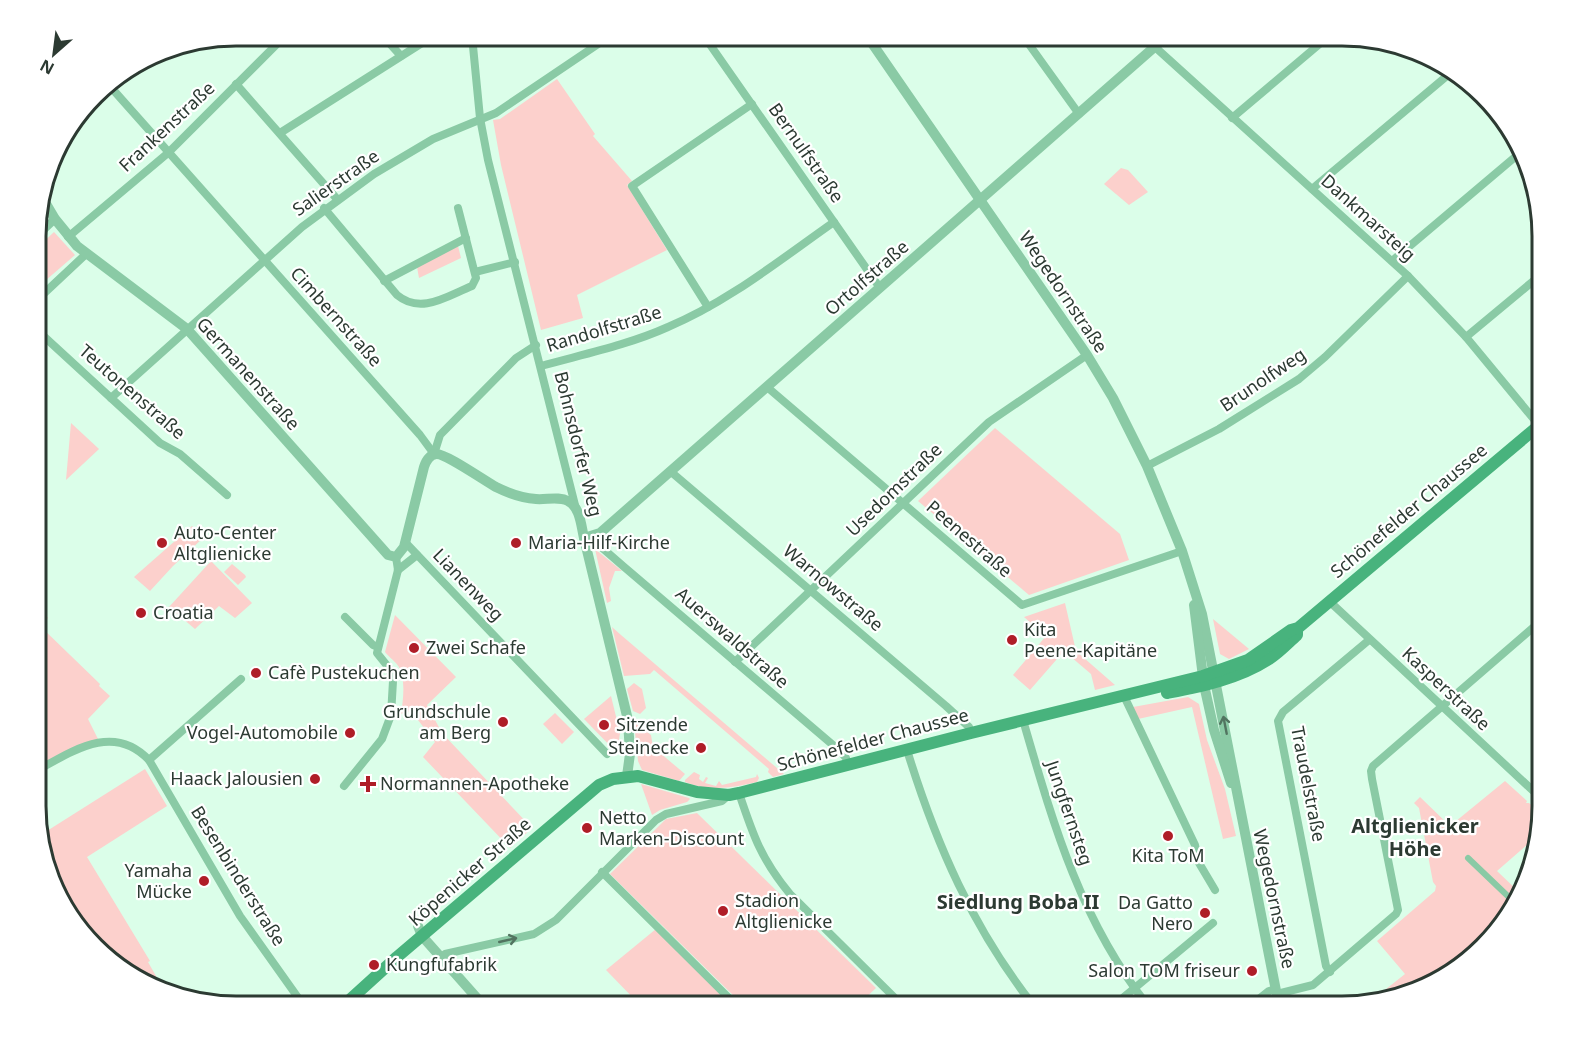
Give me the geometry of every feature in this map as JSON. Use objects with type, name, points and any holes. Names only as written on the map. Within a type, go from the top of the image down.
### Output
[{"type":"main road","name":"Schönefelder Chaussee","points":[[627,776],[638,776],[697,792],[734,794],[1125,696],[1156,695],[1210,678],[1248,660],[1298,627],[1532,433]]},
{"type":"main road","name":"Köpenicker Straße","points":[[353,996],[420,931],[600,785],[627,776]]},
{"type":"street","name":"Wegedornstraße","points":[[874,46],[1087,355],[1117,406],[1147,466],[1182,551],[1202,614],[1215,737],[1237,799],[1277,995]]},
{"type":"street","points":[[1030,46],[1079,114]]},
{"type":"street","points":[[1232,118],[1317,46]]},
{"type":"street","name":"Frankenstraße","points":[[69,237],[168,153],[274,47]]},
{"type":"street","points":[[393,47],[401,56]]},
{"type":"street","points":[[280,133],[416,47]]},
{"type":"street","name":"Bohnsdorfer Weg","points":[[473,47],[480,118],[488,160],[577,509],[589,537],[628,720],[630,754],[627,776]]},
{"type":"street","name":"Salierstraße","points":[[111,398],[324,208],[374,174],[433,139],[496,113],[594,47]]},
{"type":"street","name":"Bernulfstraße","points":[[711,47],[880,288]]},
{"type":"street","name":"Ortolfstraße","points":[[589,537],[600,533],[1155,47]]},
{"type":"street","name":"Dankmarsteig","points":[[1155,47],[1408,276],[1466,337],[1532,413]]},
{"type":"street","points":[[1312,189],[1446,77]]},
{"type":"street","points":[[236,84],[337,199]]},
{"type":"street","name":"Cimbernstraße","points":[[114,91],[420,435],[434,454],[444,456],[496,487],[514,494],[536,499],[565,499],[577,509]]},
{"type":"street","points":[[708,307],[632,186],[752,104]]},
{"type":"street","points":[[1392,261],[1515,157]]},
{"type":"street","points":[[324,208],[384,281],[404,301],[421,305],[472,286],[476,278],[458,207]]},
{"type":"street","name":"Germanenstraße","points":[[48,209],[54,219],[86,254],[187,329],[385,553],[396,557]]},
{"type":"street","points":[[47,226],[54,219]]},
{"type":"street","name":"Randolfstraße","points":[[541,366],[646,336],[708,307],[834,222]]},
{"type":"street","points":[[384,281],[466,238]]},
{"type":"street","points":[[46,292],[86,254]]},
{"type":"street","points":[[475,272],[515,262]]},
{"type":"street","name":"Brunolfweg","points":[[1147,466],[1219,429],[1299,379],[1325,357],[1408,276]]},
{"type":"street","points":[[1466,337],[1532,282]]},
{"type":"street","name":"Teutonenstraße","points":[[46,341],[160,443],[180,454],[227,495]]},
{"type":"street","points":[[345,786],[382,739],[392,715],[393,681],[377,653],[398,570],[396,557],[405,542],[423,467],[429,457],[434,454],[440,435],[516,358],[536,345]]},
{"type":"street","name":"Usedomstraße","points":[[735,662],[989,422],[1087,355]]},
{"type":"street","name":"Peenestraße","points":[[767,387],[1022,605],[1182,551]]},
{"type":"street","name":"Warnowstraße","points":[[670,471],[969,727],[972,733]]},
{"type":"street","name":"Auerswaldstraße","points":[[589,537],[840,751],[849,765]]},
{"type":"street","name":"Lianenweg","points":[[405,542],[607,754]]},
{"type":"street","points":[[398,570],[417,555]]},
{"type":"street","name":"Kasperstraße","points":[[1329,601],[1532,789]]},
{"type":"street","points":[[345,617],[378,647]]},
{"type":"street","points":[[1264,995],[1269,991],[1313,985],[1393,918],[1398,910],[1371,771],[1377,762],[1532,628]]},
{"type":"street","name":"Traudelstraße","points":[[1330,972],[1326,966],[1278,721],[1283,712],[1369,640]]},
{"type":"street","points":[[46,766],[83,747],[104,741],[129,744],[138,748],[149,760],[241,679]]},
{"type":"street","points":[[1125,696],[1195,845],[1200,863],[1215,890]]},
{"type":"street","name":"Jungfernsteg","points":[[1023,720],[1044,797],[1074,877],[1102,936],[1140,995]]},
{"type":"street","points":[[907,750],[931,824],[964,898],[1004,965],[1026,995]]},
{"type":"street","name":"Besenbinderstraße","points":[[149,760],[240,916],[297,996]]},
{"type":"street","points":[[694,808],[697,792]]},
{"type":"street","points":[[441,958],[446,954],[540,931],[556,920],[656,820],[666,814],[722,801],[734,794],[761,853],[776,877],[790,894],[892,995]]},
{"type":"street","points":[[1468,858],[1509,897]]},
{"type":"street","points":[[602,872],[726,996]]},
{"type":"street","points":[[1126,995],[1213,924]]},
{"type":"street","points":[[420,931],[475,996]]},
{"type":"shaded area","points":[[557,79],[595,134],[593,136],[632,181],[627,185],[667,250],[577,295],[583,318],[541,330],[501,165],[493,120],[500,119]]},
{"type":"shaded area","points":[[1121,168],[1128,170],[1148,192],[1129,205],[1104,184]]},
{"type":"shaded area","points":[[54,232],[75,255],[46,280],[46,240]]},
{"type":"shaded area","points":[[458,246],[461,258],[419,278],[417,267]]},
{"type":"shaded area","points":[[71,423],[99,449],[66,480]]},
{"type":"shaded area","points":[[995,428],[1120,534],[1129,560],[1029,595],[918,501]]},
{"type":"shaded area","points":[[192,526],[203,538],[150,591],[134,577]]},
{"type":"shaded area","points":[[595,549],[622,571],[615,571],[609,588],[611,601],[607,603]]},
{"type":"shaded area","points":[[211,561],[252,603],[235,618],[219,606],[195,629],[169,607]]},
{"type":"shaded area","points":[[232,564],[246,577],[238,585],[224,572]]},
{"type":"shaded area","points":[[1065,603],[1076,651],[1115,685],[1095,690],[1091,674],[1064,651],[1030,690],[1013,675],[1046,636],[1024,617]]},
{"type":"shaded area","points":[[395,615],[456,677],[427,705],[442,733],[532,828],[510,848],[423,757],[435,742],[411,711],[401,714],[403,678],[398,665],[385,652]]},
{"type":"shaded area","points":[[1213,619],[1249,649],[1229,659],[1220,654]]},
{"type":"shaded area","points":[[612,627],[784,774],[773,777],[768,772],[769,769],[654,670],[650,674],[624,676]]},
{"type":"shaded area","points":[[46,632],[110,696],[88,719],[98,739],[46,763]]},
{"type":"shaded area","points":[[634,683],[642,689],[646,708],[640,714],[633,711],[627,689]]},
{"type":"shaded area","points":[[611,696],[620,733],[617,753],[584,719]]},
{"type":"shaded area","points":[[1188,697],[1199,704],[1207,740],[1225,789],[1236,836],[1223,839],[1192,707],[1138,719],[1133,707]]},
{"type":"shaded area","points":[[555,713],[574,732],[562,744],[543,724]]},
{"type":"shaded area","points":[[634,722],[651,735],[653,747],[685,774],[679,781],[642,770],[638,761]]},
{"type":"shaded area","points":[[145,769],[167,806],[87,857],[150,961],[148,962],[157,978],[131,964],[102,940],[78,911],[57,867],[48,830]]},
{"type":"shaded area","points":[[694,772],[700,775],[699,779],[703,782],[706,777],[708,778],[705,783],[716,786],[719,781],[722,785],[756,777],[757,774],[759,778],[757,782],[748,784],[712,788],[685,782]]},
{"type":"shaded area","points":[[1505,781],[1527,801],[1526,803],[1532,806],[1529,843],[1497,871],[1514,887],[1501,911],[1485,931],[1458,956],[1438,970],[1415,981],[1384,991],[1405,974],[1377,941],[1435,891],[1436,886],[1433,882],[1419,808],[1414,803],[1420,797],[1450,826]]},
{"type":"shaded area","points":[[641,784],[689,798],[690,799],[652,815]]},
{"type":"shaded area","name":"Stadion Altglienicke","points":[[697,813],[876,988],[868,995],[733,996],[610,874],[666,819]]},
{"type":"shaded area","points":[[656,929],[723,996],[631,996],[606,970]]},
{"type":"place","name":"Auto-Center Altglienicke","points":[[162,543]]},
{"type":"place","name":"Maria-Hilf-Kirche","points":[[516,543]]},
{"type":"place","name":"Croatia","points":[[141,613]]},
{"type":"place","name":"Kita Peene-Kapitäne","points":[[1012,640]]},
{"type":"place","name":"Zwei Schafe","points":[[414,648]]},
{"type":"place","name":"Cafè Pustekuchen","points":[[256,673]]},
{"type":"place","name":"Grundschule am Berg","points":[[503,722]]},
{"type":"place","name":"Sitzende","points":[[604,725]]},
{"type":"place","name":"Vogel-Automobile","points":[[350,733]]},
{"type":"place","name":"Steinecke","points":[[701,748]]},
{"type":"place","name":"Haack Jalousien","points":[[315,779]]},
{"type":"place","name":"Normannen-Apotheke","points":[[368,784]]},
{"type":"place","name":"Netto Marken-Discount","points":[[587,828]]},
{"type":"place","name":"Kita ToM","points":[[1168,836]]},
{"type":"place","name":"Yamaha Mücke","points":[[204,881]]},
{"type":"place","name":"Stadion Altglienicke","points":[[723,911]]},
{"type":"place","name":"Da Gatto Nero","points":[[1205,913]]},
{"type":"place","name":"Kungfufabrik","points":[[374,965]]},
{"type":"place","name":"Salon TOM friseur","points":[[1252,971]]},
{"type":"district","name":"Altglienicker Höhe","points":[[1415,838]]},
{"type":"district","name":"Siedlung Boba II","points":[[1018,902]]}]
